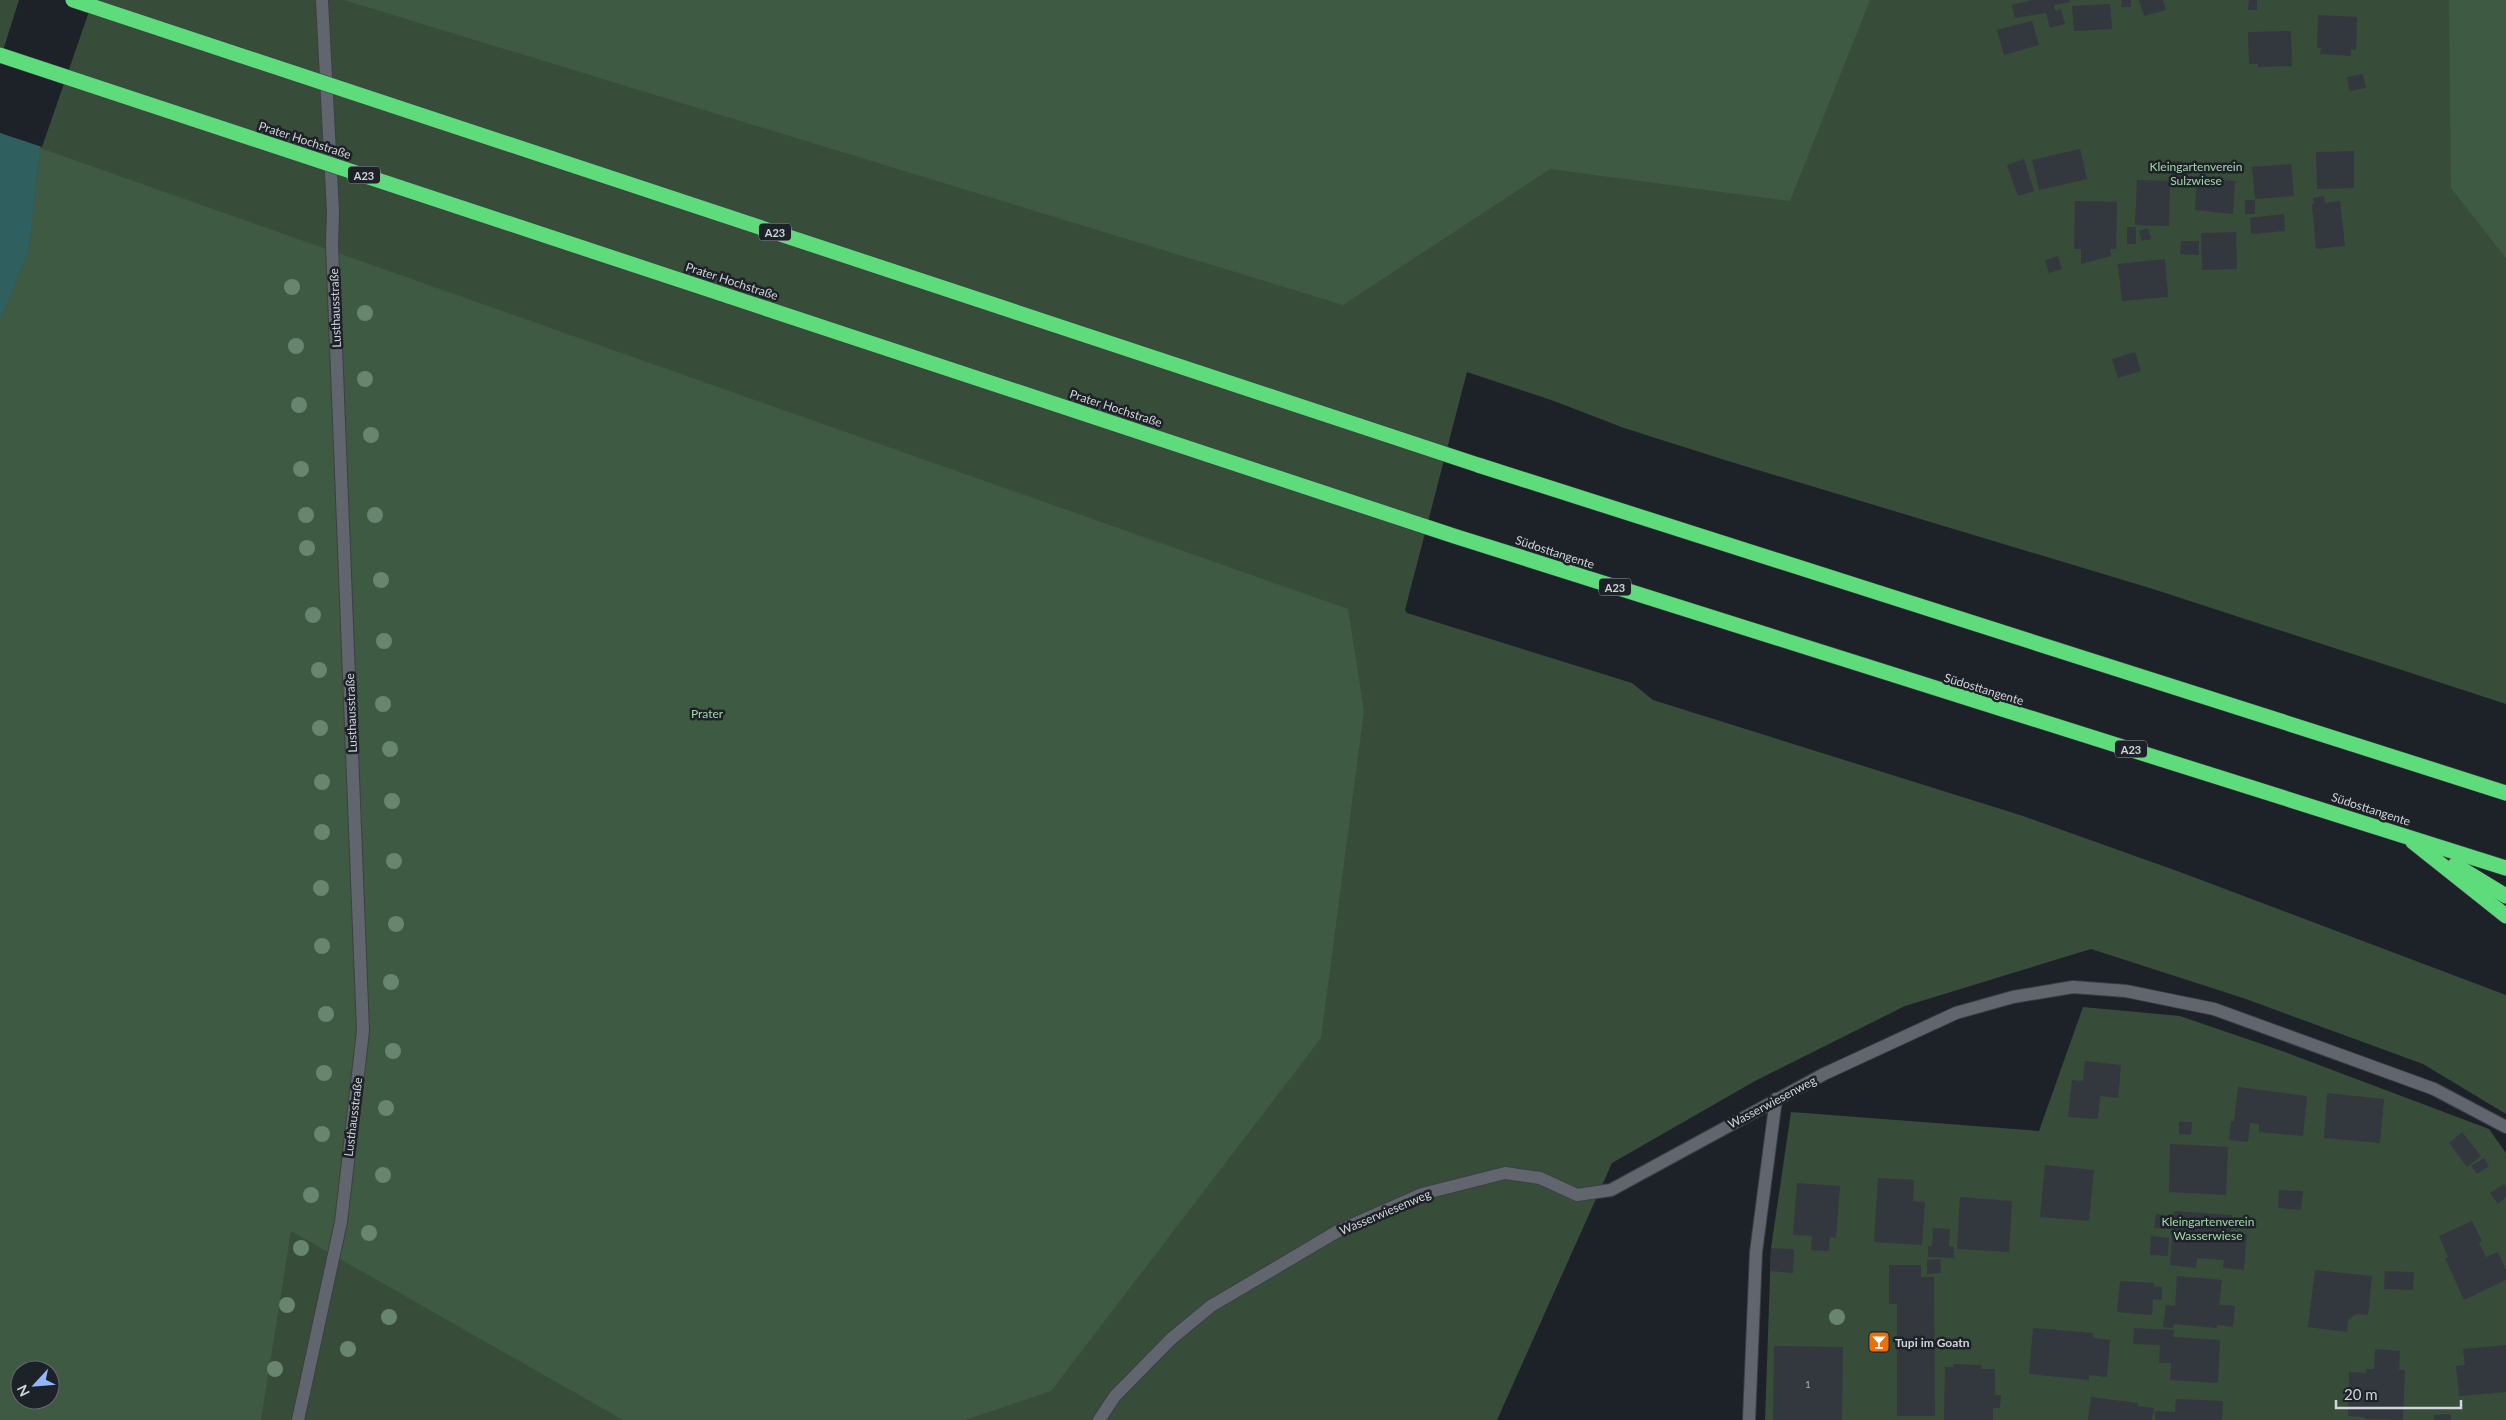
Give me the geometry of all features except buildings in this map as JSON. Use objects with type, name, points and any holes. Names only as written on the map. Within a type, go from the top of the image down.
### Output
[{"type":"highway","name":"A23","points":[[73,0],[1478,465],[2506,793]]},
{"type":"highway","name":"Prater Hochstraße","points":[[0,54],[1454,536]]},
{"type":"highway","name":"Südosttangente","points":[[1454,536],[2506,868]]},
{"type":"highway","points":[[2484,786],[2506,787]]},
{"type":"highway","points":[[2406,837],[2506,896]]},
{"type":"highway","points":[[2406,837],[2506,916]]},
{"type":"street","name":"Lusthausstraße","points":[[298,1420],[341,1222],[364,1031],[332,245],[333,212],[322,0]]},
{"type":"street","name":"Wasserwiesenweg","points":[[1099,1420],[1115,1396],[1164,1346],[1211,1306],[1338,1231],[1422,1194],[1504,1173],[1540,1178],[1577,1194],[1611,1190],[1824,1074],[1964,1011],[2013,997],[2073,988],[2100,988],[2166,998],[2214,1009],[2434,1089],[2506,1127]]},
{"type":"street","points":[[1749,1420],[1756,1252],[1776,1099]]},
{"type":"green space","name":"Prater","points":[[0,0],[2506,0],[2506,704],[2153,589],[1624,428],[1554,401],[1467,372],[1405,610],[1407,613],[1632,683],[1653,700],[2023,816],[2180,872],[2506,995],[2506,1114],[2423,1064],[2243,998],[2091,949],[1905,1006],[1755,1081],[1612,1163],[1497,1420],[0,1420]]},
{"type":"green space","points":[[344,0],[1870,0],[1790,201],[1550,169],[1343,305]]},
{"type":"green space","points":[[2449,0],[2506,0],[2506,258],[2451,188]]},
{"type":"green space","points":[[40,148],[1348,609],[1364,711],[1321,1038],[1051,1391],[965,1420],[623,1420],[291,1231],[261,1420],[0,1420],[0,321],[29,249]]},
{"type":"green space","name":"Kleingartenverein Wasserwiese","points":[[2083,1007],[2180,1016],[2285,1052],[2489,1129],[2506,1153],[2506,1420],[1765,1420],[1771,1248],[1791,1112],[2039,1131]]},
{"type":"shaded area","points":[[91,0],[40,148],[29,249],[0,321],[0,69]]},
{"type":"pier","points":[[19,0],[93,0],[42,147],[0,133],[0,60]]},
{"type":"place","name":"Tupi im Goatn","points":[[1879,1342]]},
{"type":"park label","name":"Kleingartenverein Sulzwiese","points":[[2196,173]]}]
